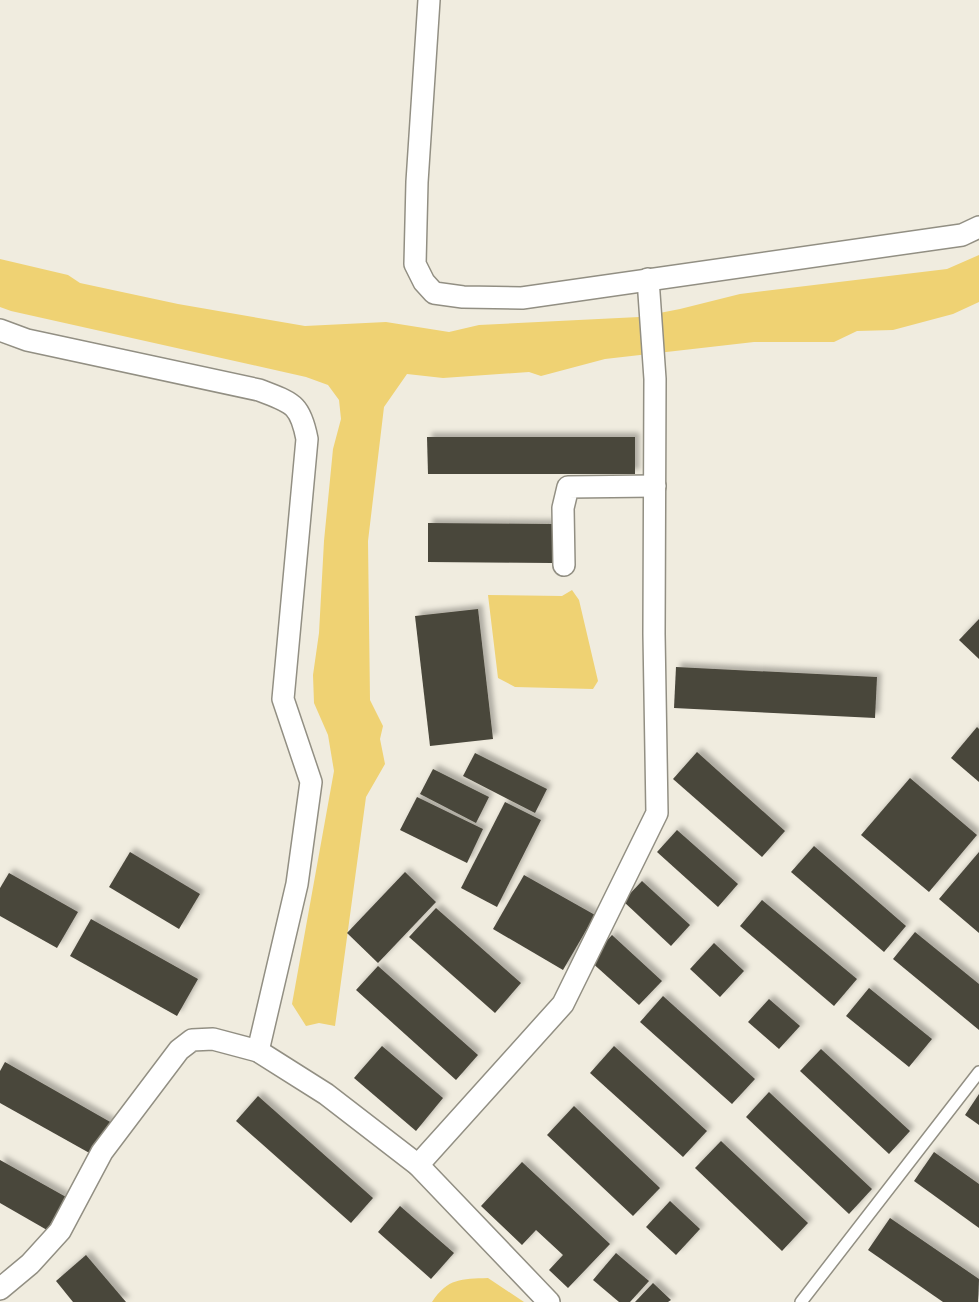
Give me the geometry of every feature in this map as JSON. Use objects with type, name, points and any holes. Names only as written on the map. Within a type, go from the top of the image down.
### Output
[{"type":"street","points":[[429,0],[417,182],[415,264],[424,282],[434,293],[463,297],[522,298],[962,236],[979,227]]},
{"type":"street","points":[[418,1165],[563,1004],[658,813],[654,634],[655,379],[648,279]]},
{"type":"street","points":[[0,330],[27,340],[259,390],[288,401],[302,417],[307,440],[283,699],[311,782],[297,884],[258,1051]]},
{"type":"street","points":[[564,565],[563,508],[568,487],[655,486]]},
{"type":"street","points":[[0,1290],[30,1264],[60,1231],[102,1152],[179,1050],[192,1040],[213,1039],[258,1051],[326,1094],[418,1165],[549,1302]]},
{"type":"lane","points":[[801,1302],[979,1072]]},
{"type":"shaded area","points":[[979,255],[979,302],[953,314],[893,330],[857,331],[834,342],[754,342],[605,359],[541,376],[529,372],[443,378],[407,374],[384,407],[368,541],[370,700],[383,726],[380,739],[385,764],[366,797],[335,1026],[319,1023],[306,1026],[292,1004],[334,771],[328,735],[314,703],[313,675],[319,633],[324,541],[333,449],[341,419],[339,400],[328,385],[306,377],[0,307],[0,259],[68,275],[80,283],[178,304],[305,326],[386,322],[449,332],[479,325],[639,317],[740,294],[947,269]]},
{"type":"shaded area","points":[[572,590],[579,600],[598,681],[593,689],[515,687],[498,678],[488,595],[562,596]]},
{"type":"shaded area","points":[[488,1278],[524,1302],[432,1302],[444,1288],[456,1281]]},
{"type":"building","points":[[427,437],[635,437],[635,474],[428,474]]},
{"type":"building","points":[[428,523],[552,524],[552,563],[428,562]]},
{"type":"building","points":[[478,609],[493,739],[430,746],[415,616]]},
{"type":"building","points":[[979,619],[979,659],[959,640]]},
{"type":"building","points":[[676,667],[877,677],[875,718],[674,708]]},
{"type":"building","points":[[977,727],[979,729],[979,782],[951,758]]},
{"type":"building","points":[[697,752],[785,831],[762,857],[673,779]]},
{"type":"building","points":[[475,753],[547,789],[535,813],[463,776]]},
{"type":"building","points":[[433,769],[489,797],[476,823],[420,794]]},
{"type":"building","points":[[910,778],[977,835],[929,892],[861,835]]},
{"type":"building","points":[[417,797],[483,829],[467,863],[400,830]]},
{"type":"building","points":[[505,802],[541,820],[497,907],[461,888]]},
{"type":"building","points":[[677,830],[738,884],[718,907],[657,852]]},
{"type":"building","points":[[814,846],[906,926],[884,952],[791,872]]},
{"type":"building","points":[[130,852],[200,894],[179,929],[109,887]]},
{"type":"building","points":[[979,852],[979,933],[939,899]]},
{"type":"building","points":[[405,872],[436,902],[378,963],[347,933]]},
{"type":"building","points":[[9,873],[78,912],[57,948],[0,916],[0,888]]},
{"type":"building","points":[[524,875],[595,915],[563,970],[493,929]]},
{"type":"building","points":[[642,881],[690,925],[671,946],[623,901]]},
{"type":"building","points":[[762,900],[857,979],[834,1006],[740,926]]},
{"type":"building","points":[[436,908],[521,983],[495,1013],[409,937]]},
{"type":"building","points":[[91,919],[198,979],[177,1016],[70,956]]},
{"type":"building","points":[[915,932],[979,984],[979,1030],[893,959]]},
{"type":"building","points":[[612,935],[662,981],[639,1005],[589,960]]},
{"type":"building","points":[[714,943],[744,971],[720,997],[690,969]]},
{"type":"building","points":[[378,966],[478,1055],[456,1080],[356,990]]},
{"type":"building","points":[[869,988],[932,1039],[909,1067],[846,1016]]},
{"type":"building","points":[[663,996],[755,1079],[732,1104],[640,1022]]},
{"type":"building","points":[[769,999],[800,1026],[779,1049],[748,1022]]},
{"type":"building","points":[[382,1046],[443,1098],[416,1131],[354,1078]]},
{"type":"building","points":[[614,1046],[707,1131],[683,1157],[590,1073]]},
{"type":"building","points":[[821,1049],[910,1131],[889,1154],[800,1071]]},
{"type":"building","points":[[5,1062],[112,1123],[93,1155],[0,1103],[0,1071]]},
{"type":"building","points":[[769,1092],[872,1189],[849,1214],[746,1117]]},
{"type":"building","points":[[979,1094],[979,1125],[965,1115]]},
{"type":"building","points":[[258,1096],[373,1198],[351,1223],[236,1121]]},
{"type":"building","points":[[574,1106],[660,1188],[633,1216],[547,1135]]},
{"type":"building","points":[[721,1141],[808,1223],[782,1251],[695,1168]]},
{"type":"building","points":[[934,1152],[979,1184],[979,1228],[914,1181]]},
{"type":"building","points":[[0,1160],[66,1197],[47,1230],[0,1203]]},
{"type":"building","points":[[522,1162],[610,1244],[568,1288],[549,1270],[563,1255],[536,1230],[522,1245],[481,1206]]},
{"type":"building","points":[[670,1201],[700,1229],[676,1255],[646,1227]]},
{"type":"building","points":[[400,1206],[454,1253],[431,1279],[378,1232]]},
{"type":"building","points":[[890,1218],[979,1279],[978,1302],[943,1302],[868,1250]]},
{"type":"building","points":[[616,1253],[649,1281],[630,1302],[619,1302],[593,1280]]},
{"type":"building","points":[[86,1255],[126,1302],[73,1302],[56,1281]]},
{"type":"building","points":[[653,1283],[671,1300],[668,1302],[635,1302]]}]
